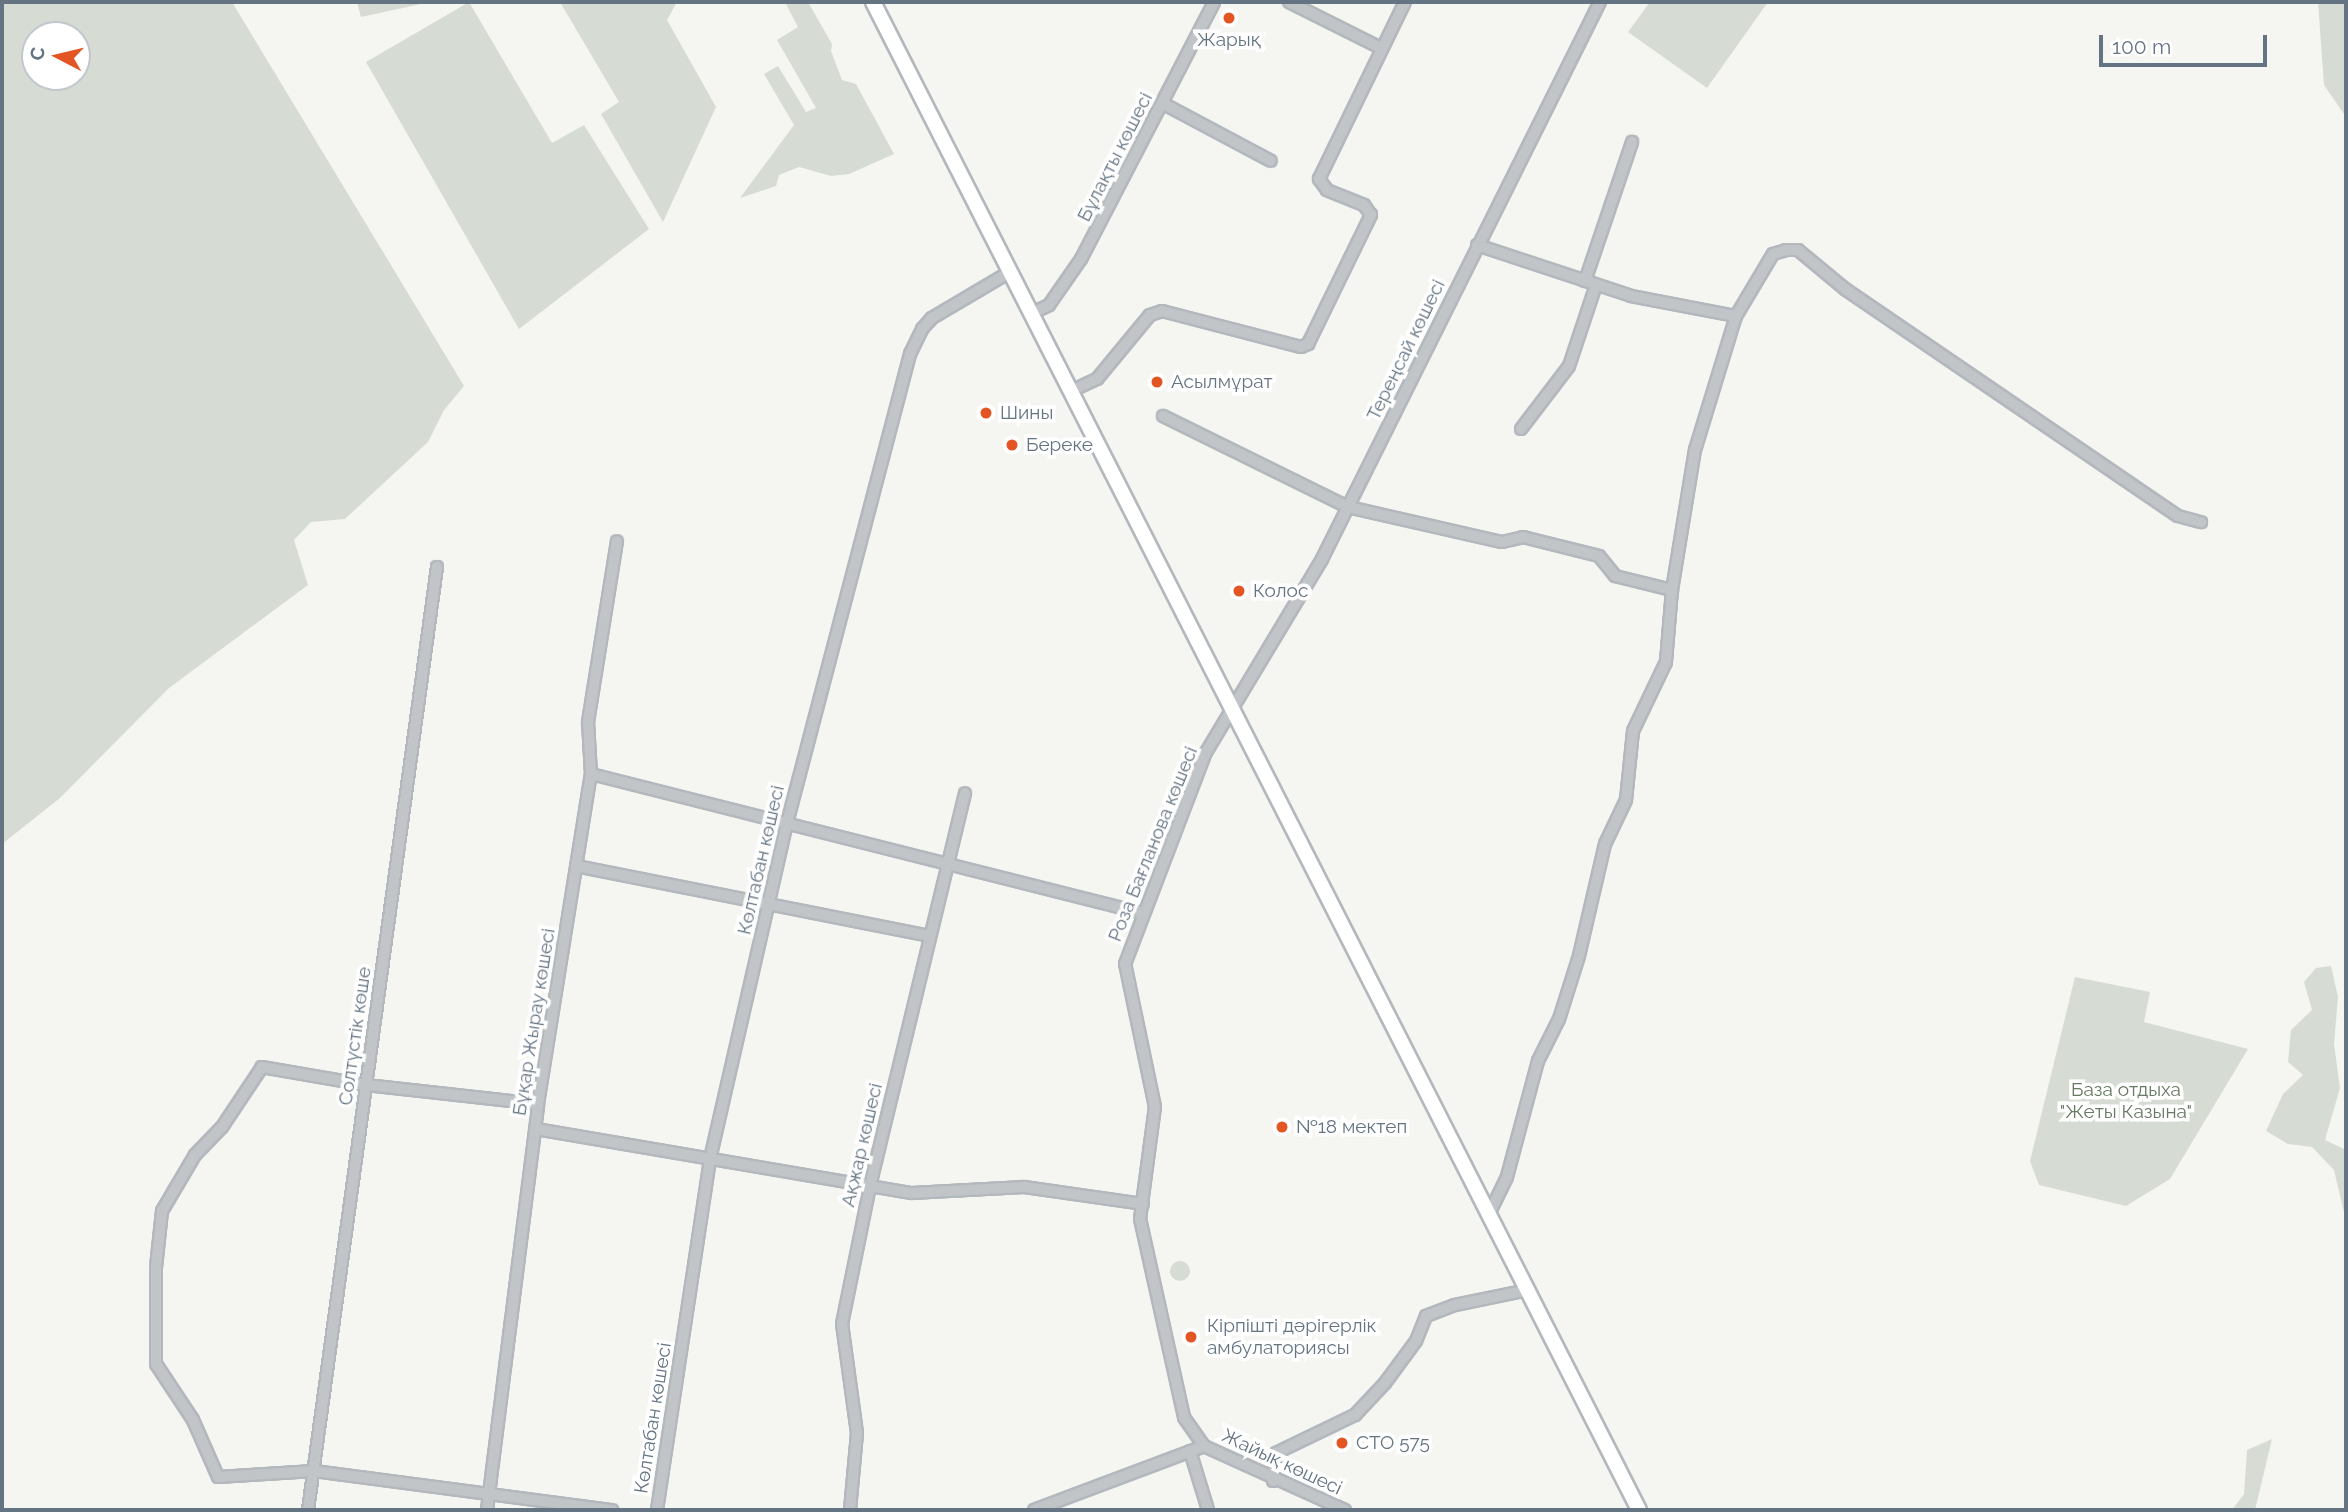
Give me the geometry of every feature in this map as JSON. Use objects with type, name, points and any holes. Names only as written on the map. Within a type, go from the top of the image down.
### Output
[{"type":"main road","points":[[873,2],[1008,273],[1071,391],[1640,1510]]},
{"type":"street","name":"Бұлақты көшесі","points":[[1030,314],[1049,305],[1081,259],[1214,2]]},
{"type":"street","points":[[1289,2],[1381,48]]},
{"type":"street","points":[[1071,391],[1097,379],[1150,315],[1162,312],[1304,346],[1371,215],[1364,205],[1327,190],[1319,179],[1405,2]]},
{"type":"street","name":"Тереңсай көшесі","points":[[1232,707],[1322,559],[1600,2]]},
{"type":"street","points":[[1162,103],[1270,161]]},
{"type":"street","points":[[1521,429],[1569,366],[1632,142]]},
{"type":"street","points":[[1476,246],[1591,283],[1736,316]]},
{"type":"street","points":[[1489,1214],[1507,1177],[1538,1061],[1559,1019],[1579,956],[1605,844],[1626,800],[1633,731],[1665,662],[1672,590],[1695,450],[1736,316],[1773,254],[1798,250],[1845,289],[1939,349],[2074,448],[2178,516],[2201,522]]},
{"type":"street","name":"Көлтабан көшесі","points":[[657,1510],[710,1159],[787,823],[910,355],[922,329],[932,318],[1008,273]]},
{"type":"street","points":[[1163,416],[1348,507],[1502,541],[1523,537],[1599,556],[1615,576],[1672,590]]},
{"type":"street","name":"Бұқар Жырау көшесі","points":[[487,1510],[538,1104],[591,774],[587,722],[617,541]]},
{"type":"street","name":"Солтүстік көше","points":[[308,1510],[438,567]]},
{"type":"street","name":"Роза Бағланова көшесі","points":[[1204,1446],[1184,1417],[1140,1219],[1154,1107],[1125,964],[1142,913],[1205,754],[1232,707]]},
{"type":"street","points":[[591,774],[1142,913]]},
{"type":"street","name":"Ақжар көшесі","points":[[850,1510],[857,1433],[842,1324],[870,1186],[965,793]]},
{"type":"street","points":[[576,866],[929,936]]},
{"type":"street","points":[[538,1104],[366,1085],[262,1067],[222,1126],[195,1156],[162,1211],[157,1242],[156,1364],[192,1420],[218,1477],[314,1471],[612,1510]]},
{"type":"street","points":[[536,1129],[912,1193],[1024,1187],[1143,1204]]},
{"type":"street","points":[[1273,1480],[1276,1453],[1355,1415],[1385,1383],[1416,1341],[1426,1316],[1455,1305],[1528,1290]]},
{"type":"street","points":[[1034,1510],[1204,1446]]},
{"type":"street","name":"Жайық көшесі","points":[[1204,1446],[1273,1480],[1345,1510]]},
{"type":"street","points":[[1190,1451],[1209,1510]]},
{"type":"green space","points":[[2,2],[232,2],[464,386],[444,410],[428,442],[345,519],[311,522],[294,540],[308,585],[169,688],[60,798],[2,844]]},
{"type":"green space","points":[[357,2],[420,2],[421,4],[361,17]]},
{"type":"green space","points":[[469,2],[552,143],[584,125],[649,229],[519,329],[366,62]]},
{"type":"green space","points":[[560,2],[677,2],[667,20],[716,107],[663,222],[601,114],[619,102]]},
{"type":"green space","points":[[785,2],[808,2],[832,44],[831,51],[842,80],[856,84],[894,154],[849,174],[831,176],[799,167],[779,175],[776,186],[740,198],[794,125],[764,74],[778,66],[806,112],[816,108],[777,40],[798,27]]},
{"type":"green space","points":[[1650,2],[1768,2],[1707,88],[1628,32]]},
{"type":"green space","points":[[2318,2],[2346,2],[2346,117],[2324,85]]},
{"type":"green space","points":[[2331,966],[2338,997],[2334,1044],[2340,1088],[2325,1140],[2346,1150],[2346,1221],[2334,1170],[2312,1147],[2288,1144],[2266,1131],[2283,1094],[2303,1075],[2288,1062],[2291,1030],[2312,1010],[2304,982],[2316,968]]},
{"type":"green space","name":"База отдыха \"Жеты Казына\"","points":[[2075,977],[2150,992],[2144,1022],[2248,1049],[2170,1179],[2126,1206],[2039,1185],[2030,1161]]},
{"type":"green space","points":[[1176,1261],[1184,1261],[1190,1271],[1184,1281],[1176,1281],[1170,1275],[1170,1267]]},
{"type":"green space","points":[[2272,1439],[2255,1510],[2232,1510],[2244,1494],[2247,1450]]},
{"type":"place","name":"Жарық","points":[[1229,18]]},
{"type":"place","name":"Асылмұрат","points":[[1157,382]]},
{"type":"place","name":"Шины","points":[[986,413]]},
{"type":"place","name":"Береке","points":[[1012,445]]},
{"type":"place","name":"Колос","points":[[1239,591]]},
{"type":"place","name":"№18 мектеп","points":[[1282,1127]]},
{"type":"place","name":"Кірпішті дәрігерлік амбулаториясы","points":[[1191,1337]]},
{"type":"place","name":"СТО 575","points":[[1342,1443]]}]
